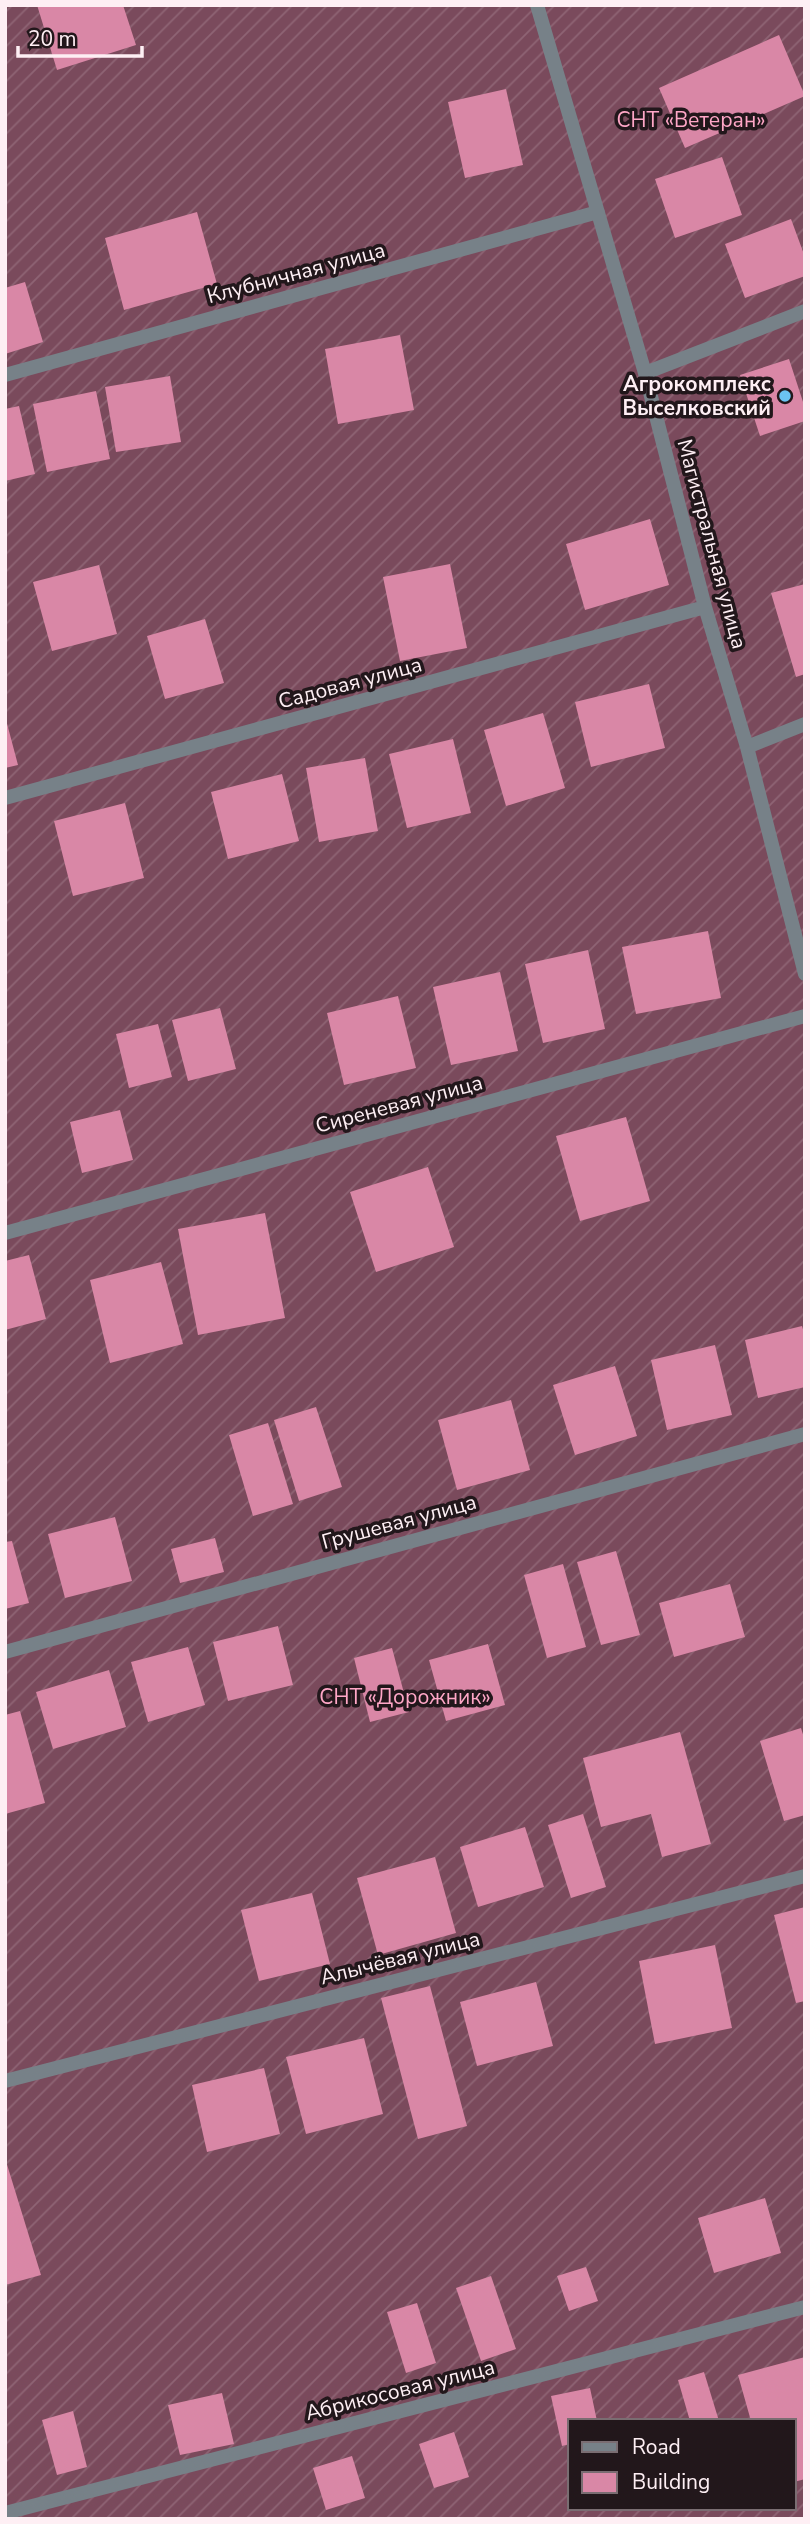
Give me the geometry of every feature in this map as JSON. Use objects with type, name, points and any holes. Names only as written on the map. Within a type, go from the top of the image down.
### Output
[{"type":"street","name":"Магистральная улица","points":[[537,5],[645,373],[705,607],[747,747],[805,974]]},
{"type":"street","name":"Клубничная улица","points":[[5,375],[598,212]]},
{"type":"street","points":[[645,373],[805,311]]},
{"type":"street","name":"Садовая улица","points":[[5,798],[705,607]]},
{"type":"street","points":[[747,747],[805,724]]},
{"type":"street","name":"Сиреневая улица","points":[[5,1233],[805,1016]]},
{"type":"street","name":"Грушевая улица","points":[[5,1652],[805,1434]]},
{"type":"street","name":"Алычёвая улица","points":[[5,2081],[805,1876]]},
{"type":"street","name":"Абрикосовая улица","points":[[5,2513],[805,2307]]},
{"type":"green space","name":"СНТ «Дорожник»","points":[[5,5],[805,5],[805,2519],[5,2519]]},
{"type":"building","points":[[37,5],[123,5],[136,45],[57,70]]},
{"type":"building","points":[[779,35],[805,96],[685,148],[659,88]]},
{"type":"building","points":[[506,89],[523,165],[465,178],[448,102]]},
{"type":"building","points":[[722,157],[742,215],[675,238],[655,179]]},
{"type":"building","points":[[197,212],[217,284],[124,310],[105,238]]},
{"type":"building","points":[[791,219],[805,257],[805,276],[745,298],[725,244]]},
{"type":"building","points":[[25,282],[43,342],[5,354],[5,288]]},
{"type":"building","points":[[400,335],[414,410],[338,424],[325,349]]},
{"type":"building","points":[[789,359],[805,408],[805,421],[760,436],[740,375]]},
{"type":"building","points":[[170,376],[181,442],[116,452],[105,387]]},
{"type":"building","points":[[96,391],[110,459],[47,472],[33,404]]},
{"type":"building","points":[[19,406],[35,474],[5,481],[5,409]]},
{"type":"building","points":[[650,519],[669,585],[585,610],[566,544]]},
{"type":"building","points":[[450,564],[467,648],[400,661],[383,577]]},
{"type":"building","points":[[99,565],[117,634],[52,651],[33,582]]},
{"type":"building","points":[[805,584],[805,674],[796,677],[771,593]]},
{"type":"building","points":[[205,619],[224,683],[165,699],[147,636]]},
{"type":"building","points":[[649,684],[665,748],[591,767],[575,702]]},
{"type":"building","points":[[543,713],[565,788],[506,806],[484,730]]},
{"type":"building","points":[[5,716],[18,765],[5,768]]},
{"type":"building","points":[[453,739],[471,813],[407,828],[389,754]]},
{"type":"building","points":[[365,758],[378,831],[319,842],[306,768]]},
{"type":"building","points":[[282,774],[299,841],[228,859],[211,792]]},
{"type":"building","points":[[125,803],[144,878],[73,896],[54,821]]},
{"type":"building","points":[[708,931],[721,998],[636,1014],[622,947]]},
{"type":"building","points":[[588,950],[605,1029],[543,1043],[525,964]]},
{"type":"building","points":[[500,972],[518,1051],[451,1065],[433,987]]},
{"type":"building","points":[[398,996],[416,1068],[344,1085],[327,1013]]},
{"type":"building","points":[[220,1008],[236,1069],[188,1081],[172,1020]]},
{"type":"building","points":[[158,1024],[172,1077],[129,1088],[116,1034]]},
{"type":"building","points":[[120,1110],[133,1160],[82,1173],[70,1122]]},
{"type":"building","points":[[626,1117],[650,1201],[580,1221],[556,1136]]},
{"type":"building","points":[[428,1167],[454,1247],[376,1272],[350,1192]]},
{"type":"building","points":[[265,1213],[285,1318],[198,1335],[178,1229]]},
{"type":"building","points":[[29,1255],[46,1319],[5,1330],[5,1261]]},
{"type":"building","points":[[161,1262],[183,1344],[110,1363],[90,1280]]},
{"type":"building","points":[[802,1326],[805,1336],[805,1387],[758,1398],[745,1340]]},
{"type":"building","points":[[715,1345],[732,1415],[667,1430],[651,1360]]},
{"type":"building","points":[[615,1366],[637,1436],[575,1455],[553,1385]]},
{"type":"building","points":[[511,1400],[530,1470],[457,1490],[438,1420]]},
{"type":"building","points":[[316,1407],[342,1487],[299,1501],[274,1420]]},
{"type":"building","points":[[268,1423],[293,1504],[253,1516],[229,1435]]},
{"type":"building","points":[[115,1517],[132,1581],[65,1598],[48,1534]]},
{"type":"building","points":[[215,1538],[224,1572],[180,1583],[171,1549]]},
{"type":"building","points":[[12,1541],[29,1603],[5,1609],[5,1542]]},
{"type":"building","points":[[616,1551],[640,1635],[601,1645],[577,1562]]},
{"type":"building","points":[[563,1564],[586,1647],[547,1658],[524,1575]]},
{"type":"building","points":[[730,1584],[745,1637],[674,1657],[659,1603]]},
{"type":"building","points":[[278,1626],[293,1685],[228,1701],[213,1642]]},
{"type":"building","points":[[488,1644],[505,1705],[446,1721],[429,1660]]},
{"type":"building","points":[[188,1647],[205,1705],[148,1722],[131,1662]]},
{"type":"building","points":[[392,1648],[409,1712],[370,1722],[354,1658]]},
{"type":"building","points":[[109,1670],[126,1727],[53,1749],[36,1692]]},
{"type":"building","points":[[20,1711],[45,1803],[5,1814],[5,1715]]},
{"type":"building","points":[[801,1728],[805,1741],[805,1815],[784,1821],[760,1741]]},
{"type":"building","points":[[680,1732],[711,1844],[662,1857],[651,1814],[601,1827],[583,1758]]},
{"type":"building","points":[[583,1814],[606,1887],[571,1898],[548,1825]]},
{"type":"building","points":[[525,1827],[544,1887],[478,1907],[460,1847]]},
{"type":"building","points":[[435,1857],[456,1933],[378,1955],[357,1878]]},
{"type":"building","points":[[312,1893],[330,1964],[259,1981],[241,1910]]},
{"type":"building","points":[[805,1907],[805,2001],[796,2003],[774,1915]]},
{"type":"building","points":[[715,1945],[732,2028],[655,2044],[639,1961]]},
{"type":"building","points":[[536,1982],[553,2046],[477,2066],[460,2002]]},
{"type":"building","points":[[430,1986],[467,2126],[418,2139],[381,1998]]},
{"type":"building","points":[[364,2038],[383,2114],[306,2134],[286,2057]]},
{"type":"building","points":[[264,2068],[280,2134],[207,2152],[192,2085]]},
{"type":"building","points":[[5,2158],[41,2275],[5,2285]]},
{"type":"building","points":[[765,2198],[781,2253],[714,2273],[698,2218]]},
{"type":"building","points":[[586,2267],[598,2301],[569,2311],[557,2276]]},
{"type":"building","points":[[491,2276],[516,2349],[481,2361],[456,2288]]},
{"type":"building","points":[[417,2303],[436,2363],[406,2373],[387,2312]]},
{"type":"building","points":[[805,2357],[805,2479],[796,2481],[796,2419],[750,2419],[738,2375]]},
{"type":"building","points":[[704,2372],[718,2419],[689,2419],[678,2380]]},
{"type":"building","points":[[590,2388],[597,2419],[568,2419],[568,2444],[562,2446],[551,2396]]},
{"type":"building","points":[[222,2393],[234,2444],[180,2455],[168,2405]]},
{"type":"building","points":[[73,2411],[87,2467],[57,2475],[42,2420]]},
{"type":"building","points":[[454,2432],[469,2477],[434,2488],[419,2444]]},
{"type":"building","points":[[352,2456],[365,2498],[326,2510],[313,2468]]},
{"type":"place","name":"Агрокомплекс Выселковский","points":[[785,396]]},
{"type":"park label","name":"СНТ «Ветеран»","points":[[691,120]]}]
